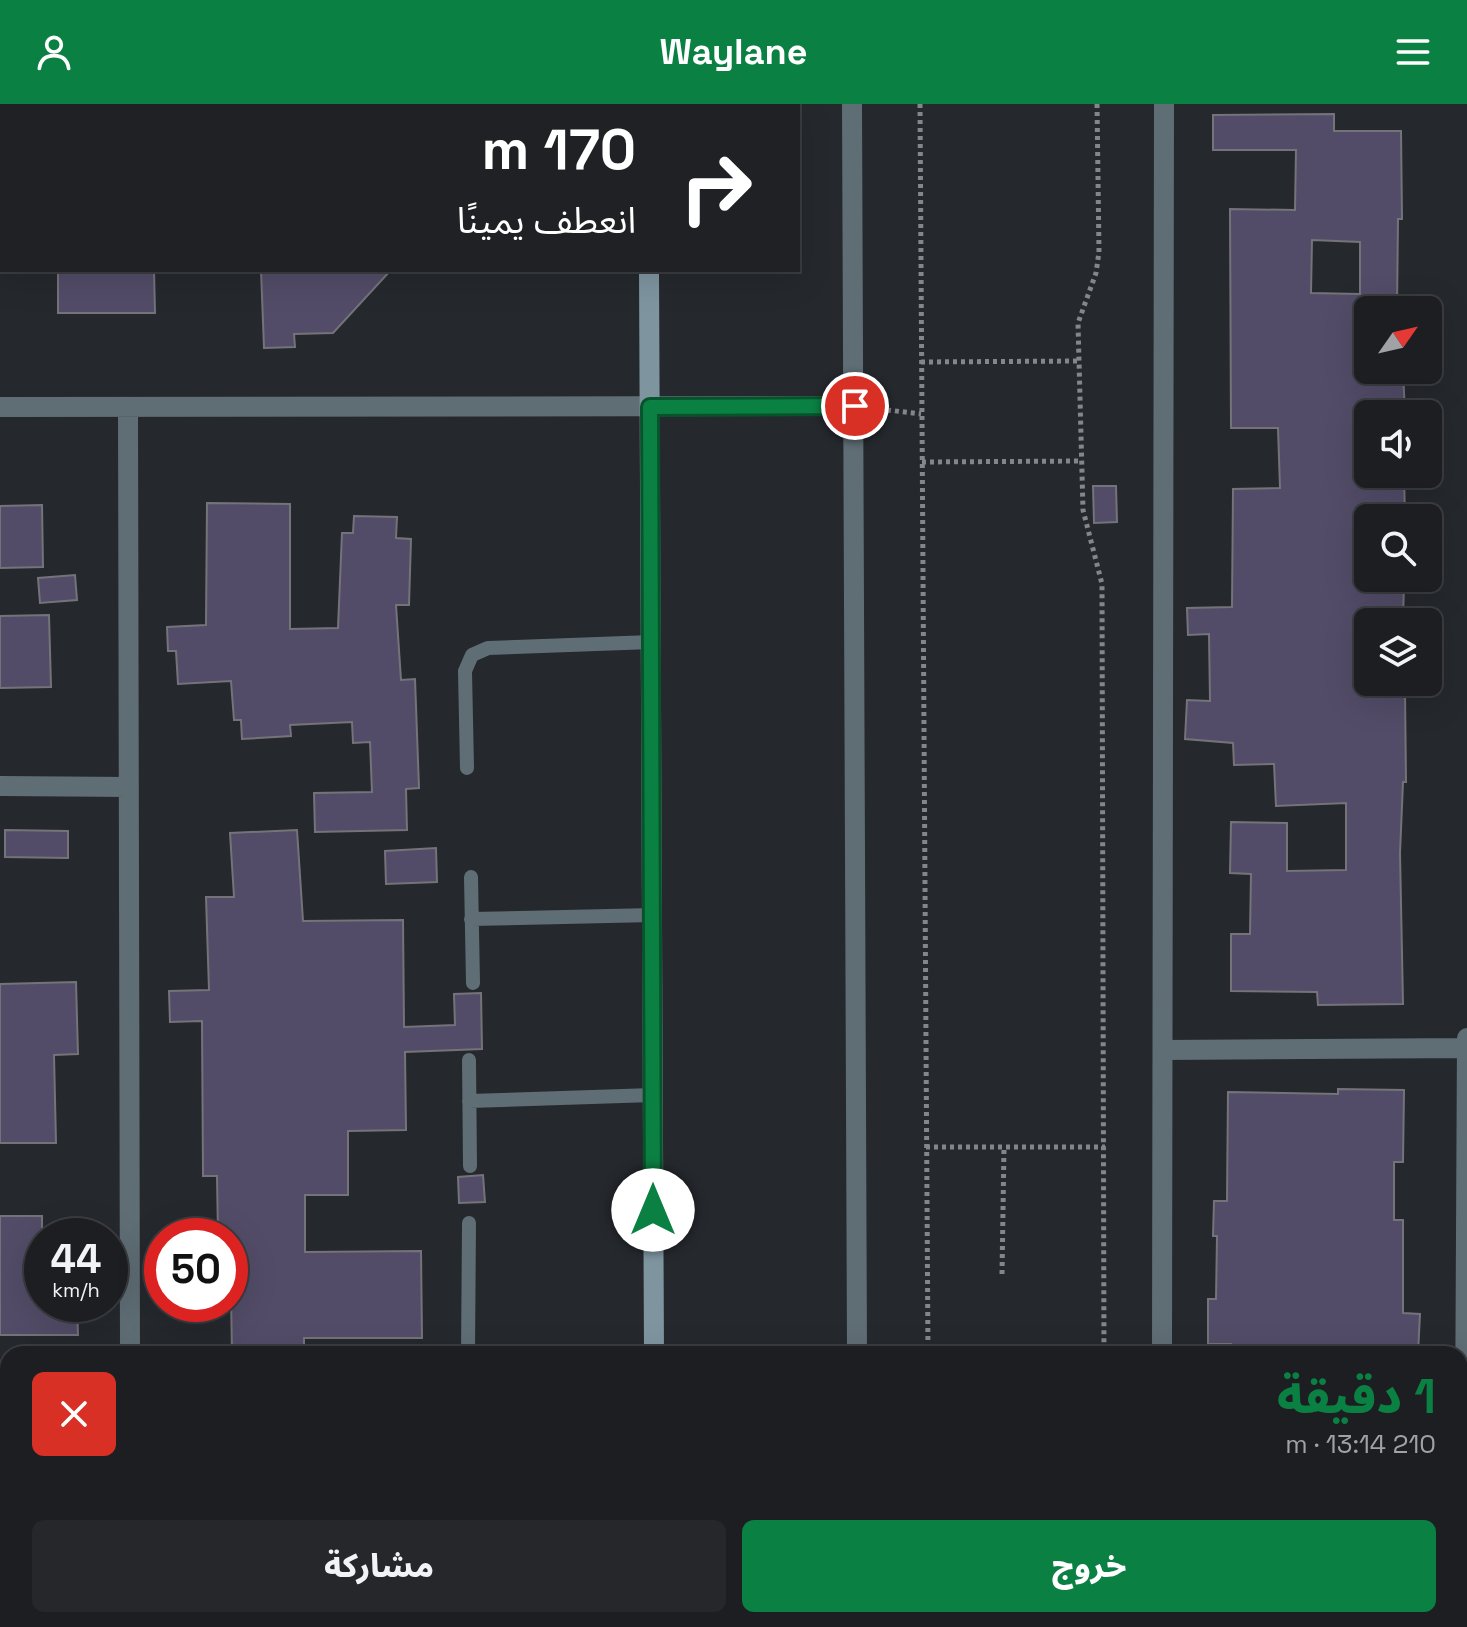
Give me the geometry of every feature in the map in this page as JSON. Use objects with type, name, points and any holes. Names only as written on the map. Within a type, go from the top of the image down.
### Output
[{"type":"main road","points":[[649,272],[654,1346]]},
{"type":"street","points":[[852,104],[857,1346]]},
{"type":"street","points":[[1162,1346],[1164,104]]},
{"type":"street","points":[[0,407],[855,406]]},
{"type":"street","points":[[128,407],[130,1346]]},
{"type":"street","points":[[0,786],[129,787]]},
{"type":"street","points":[[1465,1346],[1467,1038]]},
{"type":"street","points":[[1164,1050],[1467,1048]]},
{"type":"lane","points":[[467,768],[465,671],[472,655],[488,648],[652,642]]},
{"type":"lane","points":[[471,877],[473,983]]},
{"type":"lane","points":[[471,919],[654,915]]},
{"type":"lane","points":[[469,1060],[470,1166]]},
{"type":"lane","points":[[469,1101],[653,1095]]},
{"type":"lane","points":[[468,1346],[469,1223]]},
{"type":"path","points":[[920,104],[928,1346]]},
{"type":"path","points":[[1097,104],[1099,252],[1096,273],[1078,318],[1083,515],[1102,584],[1104,1346]]},
{"type":"path","points":[[921,362],[1079,361]]},
{"type":"path","points":[[855,406],[921,414]]},
{"type":"path","points":[[922,462],[1082,461]]},
{"type":"path","points":[[926,1147],[1105,1147]]},
{"type":"path","points":[[1002,1274],[1004,1147]]},
{"type":"building","points":[[1334,114],[1334,131],[1401,131],[1402,219],[1398,219],[1397,296],[1354,296],[1354,384],[1404,384],[1404,400],[1354,400],[1354,488],[1404,488],[1405,504],[1354,504],[1354,592],[1404,592],[1403,608],[1354,608],[1354,696],[1405,696],[1406,782],[1403,782],[1400,853],[1403,1004],[1318,1005],[1317,992],[1231,991],[1231,934],[1250,934],[1251,874],[1230,873],[1231,822],[1287,823],[1287,871],[1346,870],[1346,803],[1276,806],[1274,764],[1234,765],[1233,743],[1185,739],[1187,700],[1210,701],[1209,634],[1188,635],[1187,608],[1232,607],[1233,489],[1280,488],[1278,428],[1231,428],[1230,209],[1295,210],[1296,150],[1213,150],[1213,115]],"holes":[[[1312,240],[1360,242],[1360,294],[1311,293]]]},
{"type":"building","points":[[58,272],[154,272],[155,313],[58,313]]},
{"type":"building","points":[[261,272],[389,272],[333,333],[294,334],[295,347],[264,348]]},
{"type":"building","points":[[1093,486],[1116,486],[1117,522],[1094,523]]},
{"type":"building","points":[[207,503],[290,504],[290,629],[338,628],[342,533],[353,533],[354,516],[397,517],[396,538],[411,539],[409,605],[396,605],[401,680],[415,679],[419,788],[406,789],[407,830],[315,832],[314,793],[372,792],[370,742],[353,743],[352,722],[290,725],[291,736],[242,739],[241,720],[234,720],[231,681],[178,684],[176,651],[168,651],[167,627],[206,625]]},
{"type":"building","points":[[42,505],[43,567],[0,568],[0,506]]},
{"type":"building","points":[[75,575],[77,600],[40,603],[38,578]]},
{"type":"building","points":[[49,615],[51,687],[0,688],[0,616]]},
{"type":"building","points":[[5,830],[68,831],[68,858],[5,857]]},
{"type":"building","points":[[297,830],[303,921],[403,920],[404,1027],[455,1025],[454,994],[481,993],[482,1049],[405,1052],[406,1130],[348,1131],[348,1195],[305,1195],[305,1252],[421,1251],[422,1338],[304,1338],[304,1346],[232,1346],[231,1322],[248,1322],[248,1218],[218,1218],[217,1176],[203,1176],[202,1021],[170,1022],[169,991],[209,990],[206,897],[234,897],[230,833]]},
{"type":"building","points":[[436,848],[437,882],[386,884],[385,851]]},
{"type":"building","points":[[76,982],[78,1054],[54,1055],[56,1143],[0,1143],[0,984]]},
{"type":"building","points":[[1338,1089],[1404,1090],[1403,1162],[1394,1162],[1394,1220],[1403,1220],[1403,1313],[1420,1314],[1418,1346],[1208,1344],[1208,1299],[1216,1299],[1214,1201],[1227,1201],[1228,1092],[1338,1094]]},
{"type":"building","points":[[483,1175],[485,1202],[459,1203],[458,1177]]},
{"type":"building","points":[[0,1216],[42,1216],[24,1218],[24,1322],[78,1322],[78,1335],[0,1335]]},
{"type":"route","points":[[653,1210],[650,407],[855,406]]}]
